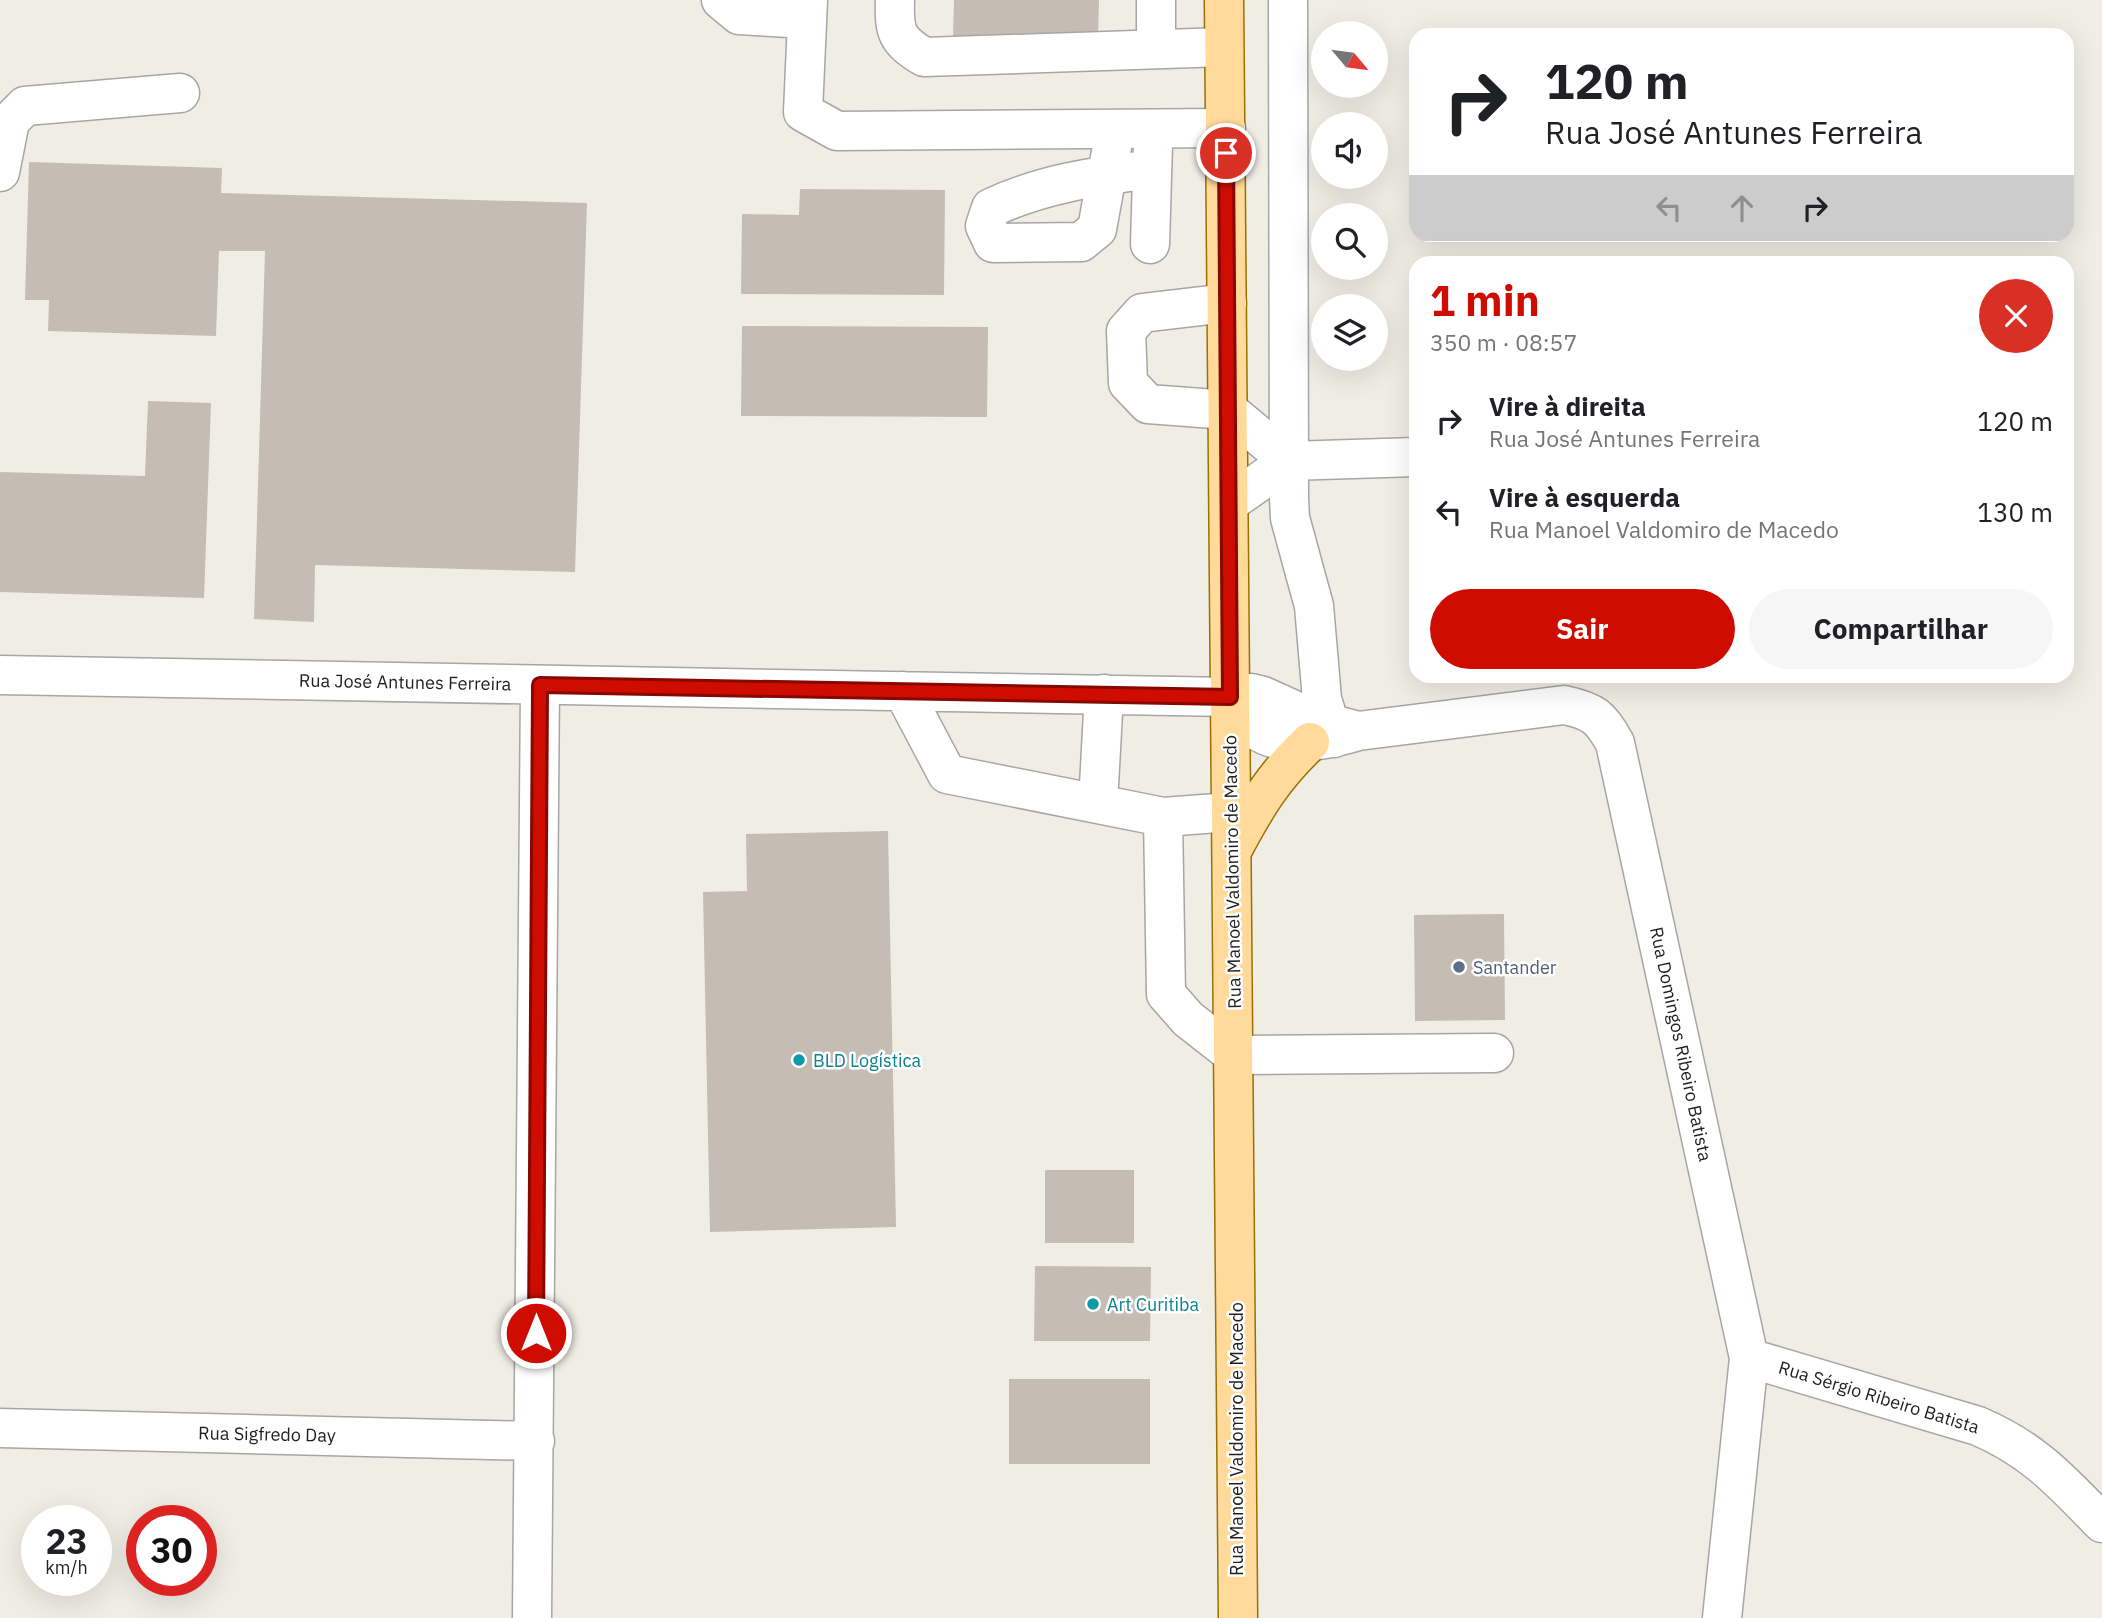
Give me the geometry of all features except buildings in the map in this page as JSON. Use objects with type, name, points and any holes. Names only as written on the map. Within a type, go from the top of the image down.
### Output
[{"type":"main road","name":"Rua Manoel Valdomiro de Macedo","points":[[1224,0],[1228,503],[1247,696],[1231,812],[1238,1618]]},
{"type":"main road","points":[[1231,852],[1255,807],[1271,784],[1333,734]]},
{"type":"street","points":[[721,0],[739,15],[808,10],[803,112],[837,131],[1226,128]]},
{"type":"street","points":[[894,0],[894,26],[905,45],[924,57],[1224,47]]},
{"type":"street","points":[[1156,0],[1156,49]]},
{"type":"street","points":[[1288,0],[1290,518],[1314,606],[1322,699],[1333,734]]},
{"type":"street","points":[[0,172],[10,121],[25,106],[180,93]]},
{"type":"street","points":[[1150,244],[1153,128]]},
{"type":"street","points":[[1115,130],[1107,174],[1152,169]]},
{"type":"street","points":[[1227,303],[1142,313],[1126,331],[1128,383],[1149,404],[1228,410],[1289,461]]},
{"type":"street","points":[[1228,503],[1289,461],[1409,457]]},
{"type":"street","points":[[1247,696],[1296,683],[1317,657]]},
{"type":"street","name":"Rua José Antunes Ferreira","points":[[0,675],[1247,696]]},
{"type":"street","points":[[533,1618],[540,685]]},
{"type":"street","points":[[903,691],[947,774],[1163,817],[1231,812]]},
{"type":"street","points":[[1098,804],[1104,694]]},
{"type":"street","name":"Rua Domingos Ribeiro Batista","points":[[1247,696],[1241,717],[1257,730],[1295,743],[1333,734],[1564,705],[1587,710],[1604,723],[1615,743],[1749,1358],[1722,1618]]},
{"type":"street","points":[[1163,817],[1166,994],[1188,1019],[1234,1055],[1494,1053]]},
{"type":"street","name":"Rua Sérgio Ribeiro Batista","points":[[1749,1358],[1978,1426],[2000,1436],[2028,1452],[2102,1523]]},
{"type":"street","name":"Rua Sigfredo Day","points":[[0,1428],[535,1441]]},
{"type":"place","name":"Santander","points":[[1459,967]]},
{"type":"place","name":"BLD Logística","points":[[799,1060]]},
{"type":"place","name":"Art Curitiba","points":[[1093,1304]]},
{"type":"route","points":[[536,1333],[540,685],[1230,697],[1226,153]]}]
